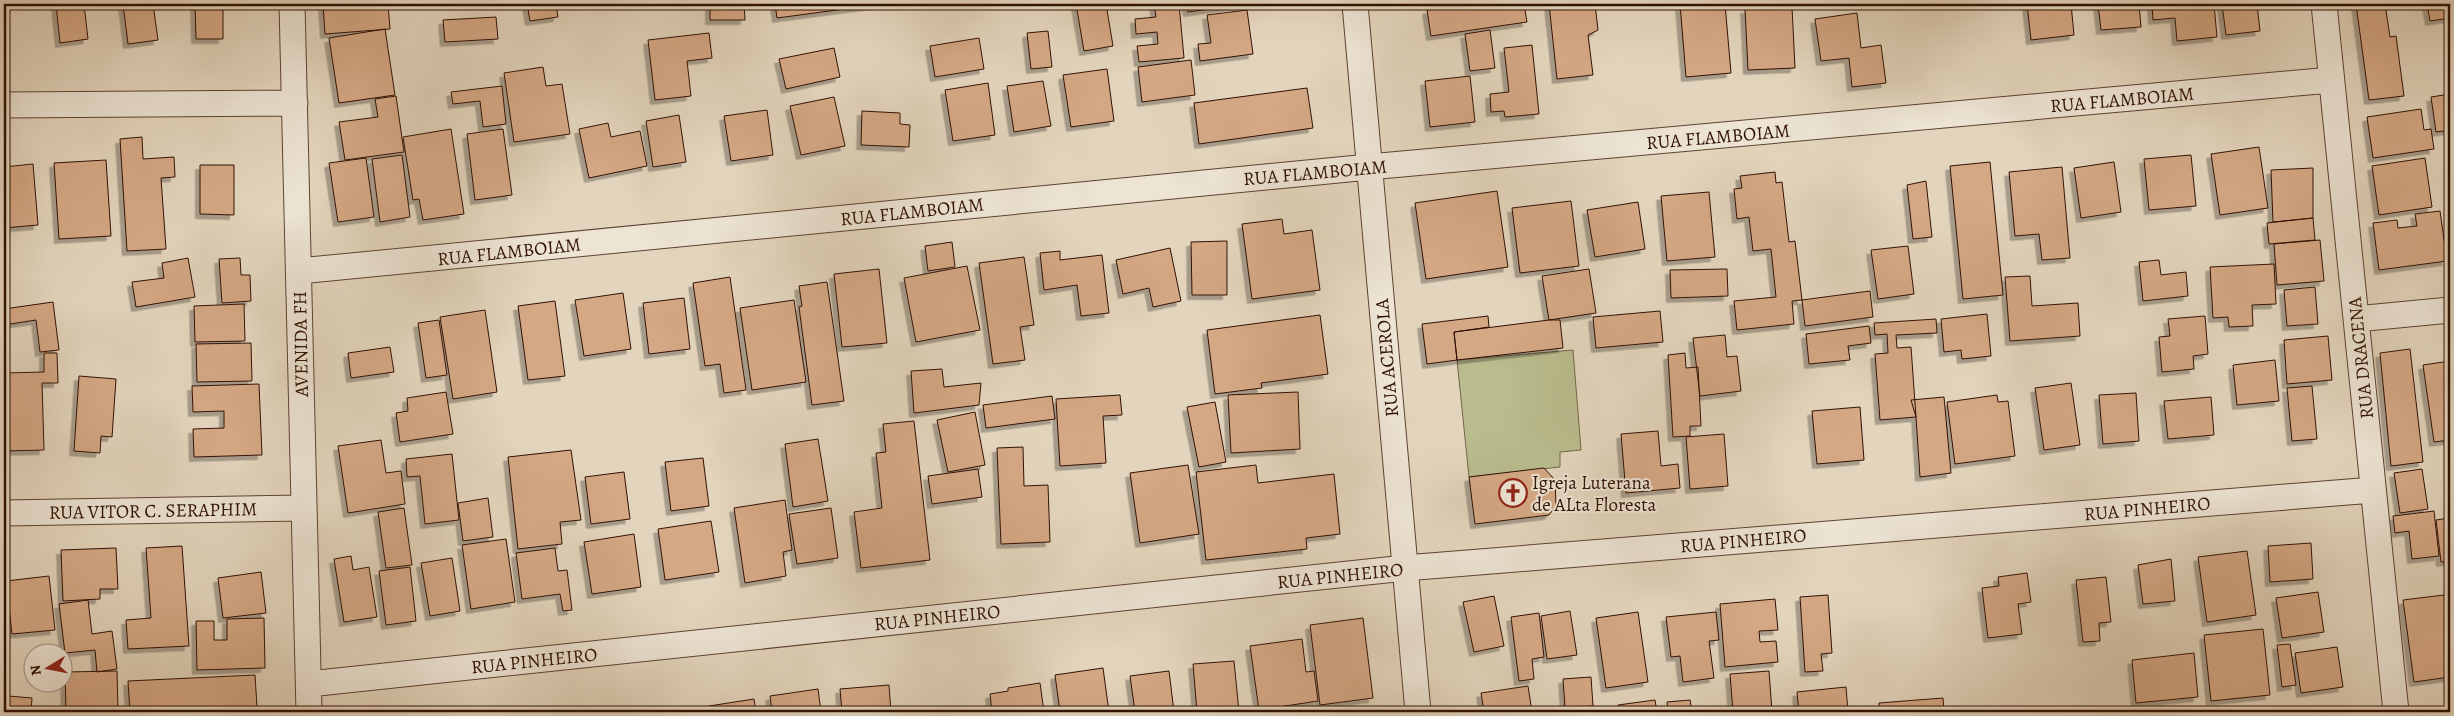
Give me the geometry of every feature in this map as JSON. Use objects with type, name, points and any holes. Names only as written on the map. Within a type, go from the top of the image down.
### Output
[{"type":"street","name":"AVENIDA FH","points":[[292,4],[309,712]]},
{"type":"street","name":"RUA ACEROLA","points":[[1355,4],[1418,712]]},
{"type":"street","name":"RUA DRACENA","points":[[2324,4],[2396,712]]},
{"type":"street","name":"RUA FLAMBOIAM","points":[[299,271],[1370,167],[2331,80]]},
{"type":"street","points":[[4,105],[295,103]]},
{"type":"street","points":[[2356,319],[2450,310]]},
{"type":"street","name":"RUA PINHEIRO","points":[[309,684],[1405,568],[2373,490]]},
{"type":"street","name":"RUA VITOR C. SERAPHIM","points":[[4,513],[303,508]]},
{"type":"green space","points":[[1573,350],[1581,450],[1560,452],[1560,467],[1469,477],[1457,360]]},
{"type":"building","points":[[56,4],[84,4],[88,39],[60,43]]},
{"type":"building","points":[[123,4],[153,4],[158,40],[128,44]]},
{"type":"building","points":[[223,4],[223,39],[196,39],[195,5]]},
{"type":"building","points":[[323,4],[388,4],[390,29],[325,34]]},
{"type":"building","points":[[527,4],[556,4],[558,17],[530,21]]},
{"type":"building","points":[[710,4],[744,4],[745,20],[710,20]]},
{"type":"building","points":[[775,4],[882,4],[777,18]]},
{"type":"building","points":[[1076,4],[1106,4],[1113,46],[1084,51]]},
{"type":"building","points":[[1154,4],[1179,4],[1184,58],[1139,62],[1137,46],[1158,44],[1157,32],[1136,34],[1135,19],[1156,17]]},
{"type":"building","points":[[1186,4],[1246,4],[1188,12]]},
{"type":"building","points":[[1469,4],[1524,4],[1527,22],[1431,36],[1427,10]]},
{"type":"building","points":[[1549,4],[1595,4],[1598,30],[1588,35],[1593,75],[1557,79]]},
{"type":"building","points":[[1680,4],[1725,4],[1731,73],[1686,77]]},
{"type":"building","points":[[2027,4],[2071,4],[2074,35],[2031,40]]},
{"type":"building","points":[[2098,4],[2139,4],[2141,27],[2101,30]]},
{"type":"building","points":[[2152,4],[2214,4],[2217,37],[2177,41],[2175,18],[2153,20]]},
{"type":"building","points":[[2222,4],[2257,4],[2260,31],[2226,35]]},
{"type":"building","points":[[2356,4],[2385,4],[2390,37],[2396,36],[2404,96],[2369,100]]},
{"type":"building","points":[[2427,4],[2450,4],[2450,18],[2430,21]]},
{"type":"building","points":[[1792,7],[1795,68],[1748,70],[1745,9]]},
{"type":"building","points":[[1247,10],[1253,54],[1200,61],[1198,44],[1211,43],[1207,15]]},
{"type":"building","points":[[1857,13],[1861,48],[1881,45],[1886,83],[1852,87],[1849,58],[1821,61],[1815,19]]},
{"type":"building","points":[[496,17],[498,39],[445,42],[443,20]]},
{"type":"building","points":[[385,29],[395,95],[339,103],[329,38]]},
{"type":"building","points":[[1490,30],[1495,68],[1470,71],[1465,34]]},
{"type":"building","points":[[1048,31],[1052,67],[1031,69],[1027,33]]},
{"type":"building","points":[[709,33],[712,58],[687,61],[691,96],[655,100],[648,40]]},
{"type":"building","points":[[979,38],[984,69],[935,77],[930,46]]},
{"type":"building","points":[[1532,45],[1539,114],[1505,117],[1504,111],[1491,112],[1490,94],[1509,92],[1504,48]]},
{"type":"building","points":[[834,48],[840,77],[786,89],[779,59]]},
{"type":"building","points":[[1191,60],[1195,95],[1142,102],[1138,67]]},
{"type":"building","points":[[543,67],[546,86],[562,84],[570,134],[514,142],[504,73]]},
{"type":"building","points":[[1107,69],[1114,121],[1071,127],[1063,75]]},
{"type":"building","points":[[1470,76],[1475,122],[1430,127],[1425,81]]},
{"type":"building","points":[[1043,81],[1051,126],[1014,132],[1007,86]]},
{"type":"building","points":[[988,83],[995,135],[953,141],[945,90]]},
{"type":"building","points":[[502,86],[506,124],[483,127],[480,101],[453,104],[451,92]]},
{"type":"building","points":[[1307,88],[1313,128],[1199,144],[1194,103]]},
{"type":"building","points":[[2450,94],[2450,130],[2436,132],[2431,97]]},
{"type":"building","points":[[396,96],[404,152],[345,160],[339,122],[378,117],[375,99]]},
{"type":"building","points":[[834,97],[845,146],[801,155],[790,106]]},
{"type":"building","points":[[2421,109],[2424,130],[2431,129],[2434,149],[2373,158],[2367,117]]},
{"type":"building","points":[[767,110],[773,155],[731,161],[724,116]]},
{"type":"building","points":[[862,111],[900,113],[900,124],[910,125],[909,147],[861,145]]},
{"type":"building","points":[[679,115],[686,162],[653,167],[646,121]]},
{"type":"building","points":[[608,123],[611,137],[640,131],[647,166],[589,178],[579,129]]},
{"type":"building","points":[[451,129],[464,214],[423,220],[419,199],[413,200],[403,137]]},
{"type":"building","points":[[503,129],[512,195],[475,200],[467,134]]},
{"type":"building","points":[[142,137],[143,159],[174,157],[175,177],[161,178],[166,249],[127,251],[120,139]]},
{"type":"building","points":[[2259,147],[2268,208],[2220,215],[2211,154]]},
{"type":"building","points":[[402,155],[410,217],[380,222],[372,159]]},
{"type":"building","points":[[2191,155],[2196,206],[2149,210],[2144,159]]},
{"type":"building","points":[[366,158],[374,217],[338,222],[329,163]]},
{"type":"building","points":[[2425,158],[2432,207],[2379,215],[2372,166]]},
{"type":"building","points":[[106,160],[111,236],[59,239],[54,163]]},
{"type":"building","points":[[1990,162],[2003,295],[1963,299],[1950,166]]},
{"type":"building","points":[[2114,162],[2121,212],[2081,218],[2074,168]]},
{"type":"building","points":[[33,164],[38,225],[4,228],[4,167]]},
{"type":"building","points":[[200,165],[234,165],[234,215],[200,214]]},
{"type":"building","points":[[2062,167],[2070,258],[2042,260],[2039,234],[2015,236],[2009,172]]},
{"type":"building","points":[[2313,168],[2313,218],[2273,222],[2271,170]]},
{"type":"building","points":[[1775,172],[1776,183],[1782,182],[1789,242],[1795,241],[1802,300],[1792,301],[1794,324],[1737,330],[1734,301],[1776,297],[1771,249],[1753,251],[1749,217],[1737,219],[1734,189],[1742,188],[1740,176]]},
{"type":"building","points":[[1926,181],[1932,237],[1913,239],[1907,185]]},
{"type":"building","points":[[1497,191],[1508,267],[1426,279],[1415,203]]},
{"type":"building","points":[[1709,192],[1715,257],[1667,261],[1661,196]]},
{"type":"building","points":[[1571,201],[1579,266],[1520,273],[1512,208]]},
{"type":"building","points":[[1638,202],[1645,249],[1595,257],[1587,210]]},
{"type":"building","points":[[2440,211],[2447,261],[2379,270],[2373,223],[2397,220],[2398,228],[2417,226],[2415,214]]},
{"type":"building","points":[[2313,218],[2315,240],[2269,244],[2267,223]]},
{"type":"building","points":[[1282,219],[1284,234],[1312,230],[1320,290],[1252,299],[1242,224]]},
{"type":"building","points":[[2320,240],[2324,281],[2277,285],[2274,244]]},
{"type":"building","points":[[1227,241],[1227,295],[1192,295],[1191,242]]},
{"type":"building","points":[[952,242],[955,267],[928,271],[925,246]]},
{"type":"building","points":[[1908,246],[1914,294],[1878,299],[1871,250]]},
{"type":"building","points":[[1170,248],[1181,301],[1153,307],[1149,288],[1123,294],[1116,260]]},
{"type":"building","points":[[1060,251],[1060,260],[1102,255],[1109,313],[1081,316],[1077,285],[1044,290],[1040,253]]},
{"type":"building","points":[[1024,257],[1034,325],[1020,327],[1025,360],[993,364],[979,263]]},
{"type":"building","points":[[188,258],[195,297],[136,307],[132,282],[164,278],[162,263]]},
{"type":"building","points":[[240,258],[241,275],[250,275],[251,301],[222,303],[219,259]]},
{"type":"building","points":[[2159,260],[2161,275],[2186,272],[2188,296],[2143,301],[2139,262]]},
{"type":"building","points":[[2274,264],[2276,304],[2252,305],[2253,326],[2229,327],[2228,317],[2213,318],[2210,267]]},
{"type":"building","points":[[967,266],[980,330],[916,342],[904,278]]},
{"type":"building","points":[[879,269],[887,343],[842,347],[834,274]]},
{"type":"building","points":[[1589,269],[1596,313],[1549,320],[1542,276]]},
{"type":"building","points":[[1727,269],[1728,296],[1671,298],[1670,270]]},
{"type":"building","points":[[2030,276],[2032,306],[2078,303],[2080,336],[2010,341],[2005,277]]},
{"type":"building","points":[[730,277],[746,390],[724,393],[720,364],[705,366],[693,283]]},
{"type":"building","points":[[827,282],[844,401],[812,405],[799,307],[802,306],[799,286]]},
{"type":"building","points":[[2315,287],[2318,324],[2287,326],[2284,290]]},
{"type":"building","points":[[1870,291],[1873,317],[1805,326],[1802,300]]},
{"type":"building","points":[[623,293],[631,349],[584,356],[575,300]]},
{"type":"building","points":[[684,298],[690,349],[649,354],[643,303]]},
{"type":"building","points":[[794,300],[806,382],[752,390],[740,308]]},
{"type":"building","points":[[555,301],[565,376],[528,380],[518,306]]},
{"type":"building","points":[[53,302],[59,350],[40,352],[36,320],[4,325],[4,309]]},
{"type":"building","points":[[244,304],[245,341],[195,342],[194,306]]},
{"type":"building","points":[[485,310],[497,392],[453,399],[440,317]]},
{"type":"building","points":[[1660,311],[1663,342],[1596,348],[1593,317]]},
{"type":"building","points":[[1987,314],[1991,356],[1962,359],[1961,350],[1944,352],[1941,319]]},
{"type":"building","points":[[1320,315],[1328,374],[1261,383],[1262,388],[1215,394],[1207,330]]},
{"type":"building","points":[[1488,316],[1489,327],[1454,332],[1457,360],[1427,364],[1422,324]]},
{"type":"building","points":[[2205,316],[2208,354],[2193,356],[2194,369],[2162,372],[2159,337],[2170,336],[2168,319]]},
{"type":"building","points":[[1936,319],[1937,333],[1896,335],[1897,348],[1911,347],[1916,417],[1880,420],[1875,354],[1888,353],[1887,334],[1875,335],[1874,323]]},
{"type":"building","points":[[439,320],[447,375],[426,378],[418,323]]},
{"type":"building","points":[[1560,320],[1563,348],[1457,360],[1454,332]]},
{"type":"building","points":[[1869,326],[1871,343],[1848,346],[1850,360],[1809,364],[1806,334]]},
{"type":"building","points":[[1725,335],[1727,357],[1737,356],[1741,391],[1700,396],[1693,338]]},
{"type":"building","points":[[2328,336],[2332,380],[2287,384],[2284,340]]},
{"type":"building","points":[[251,343],[252,381],[197,382],[196,344]]},
{"type":"building","points":[[390,347],[394,372],[351,378],[348,353]]},
{"type":"building","points":[[2410,349],[2423,462],[2391,466],[2380,353]]},
{"type":"building","points":[[44,353],[57,353],[58,383],[42,383],[44,450],[4,451],[4,373],[44,372]]},
{"type":"building","points":[[1685,353],[1686,368],[1698,367],[1701,426],[1690,426],[1690,436],[1673,437],[1668,355]]},
{"type":"building","points":[[2275,360],[2279,401],[2237,405],[2233,365]]},
{"type":"building","points":[[2450,361],[2450,440],[2434,442],[2423,365]]},
{"type":"building","points":[[942,369],[944,387],[981,383],[979,405],[914,413],[911,371]]},
{"type":"building","points":[[79,376],[116,379],[112,437],[101,436],[100,453],[74,451]]},
{"type":"building","points":[[2071,383],[2080,445],[2044,450],[2035,388]]},
{"type":"building","points":[[259,384],[262,455],[194,457],[193,429],[224,428],[224,411],[193,412],[192,386]]},
{"type":"building","points":[[2312,386],[2317,439],[2292,441],[2287,388]]},
{"type":"building","points":[[446,392],[453,434],[400,442],[396,413],[408,411],[407,398]]},
{"type":"building","points":[[1298,392],[1300,449],[1231,453],[1228,395]]},
{"type":"building","points":[[2136,393],[2139,441],[2103,444],[2099,395]]},
{"type":"building","points":[[1120,395],[1122,415],[1103,416],[1106,463],[1060,466],[1056,399]]},
{"type":"building","points":[[1997,395],[1998,402],[2008,401],[2015,456],[1955,464],[1947,402]]},
{"type":"building","points":[[1052,396],[1055,419],[986,428],[983,405]]},
{"type":"building","points":[[1944,397],[1951,473],[1920,477],[1916,417],[1911,400]]},
{"type":"building","points":[[2211,397],[2214,435],[2168,439],[2164,401]]},
{"type":"building","points":[[1215,402],[1226,462],[1199,467],[1187,407]]},
{"type":"building","points":[[1860,407],[1864,460],[1817,464],[1812,411]]},
{"type":"building","points":[[975,412],[985,465],[948,472],[937,420]]},
{"type":"building","points":[[914,421],[930,560],[861,568],[854,512],[882,508],[876,453],[886,452],[883,424]]},
{"type":"building","points":[[1658,431],[1661,466],[1678,464],[1680,488],[1626,493],[1621,434]]},
{"type":"building","points":[[1724,434],[1728,486],[1690,489],[1686,437]]},
{"type":"building","points":[[818,439],[828,501],[793,507],[785,444]]},
{"type":"building","points":[[381,440],[386,473],[401,471],[405,504],[348,513],[338,446]]},
{"type":"building","points":[[1023,447],[1024,486],[1048,485],[1050,542],[1001,544],[997,448]]},
{"type":"building","points":[[571,450],[581,520],[560,522],[562,544],[518,549],[508,457]]},
{"type":"building","points":[[452,454],[459,520],[425,524],[420,476],[407,477],[406,459]]},
{"type":"building","points":[[703,458],[709,506],[671,511],[665,462]]},
{"type":"building","points":[[1188,465],[1199,534],[1140,543],[1130,473]]},
{"type":"building","points":[[1256,465],[1258,483],[1334,474],[1340,534],[1306,538],[1307,549],[1206,560],[1196,472]]},
{"type":"building","name":"Igreja Luterana de ALta Floresta","points":[[1544,468],[1555,480],[1556,506],[1549,515],[1475,524],[1469,477]]},
{"type":"building","points":[[978,469],[982,497],[932,504],[928,476]]},
{"type":"building","points":[[2422,469],[2428,509],[2400,513],[2394,473]]},
{"type":"building","points":[[624,472],[630,519],[591,524],[585,477]]},
{"type":"building","points":[[488,498],[493,537],[463,541],[458,503]]},
{"type":"building","points":[[785,500],[792,550],[783,552],[786,576],[745,583],[734,508]]},
{"type":"building","points":[[404,508],[412,565],[386,568],[378,512]]},
{"type":"building","points":[[831,508],[838,558],[797,564],[789,514]]},
{"type":"building","points":[[2434,511],[2439,556],[2412,559],[2409,531],[2395,533],[2393,516]]},
{"type":"building","points":[[2450,518],[2450,561],[2441,562],[2436,520]]},
{"type":"building","points":[[711,521],[719,572],[665,580],[658,529]]},
{"type":"building","points":[[634,534],[641,587],[592,594],[584,542]]},
{"type":"building","points":[[506,539],[515,602],[471,609],[462,545]]},
{"type":"building","points":[[2311,543],[2313,579],[2270,582],[2268,546]]},
{"type":"building","points":[[182,546],[189,646],[128,649],[126,620],[151,618],[146,548]]},
{"type":"building","points":[[116,548],[118,589],[100,589],[100,599],[63,601],[61,550]]},
{"type":"building","points":[[555,548],[558,571],[567,570],[572,610],[563,611],[560,594],[522,599],[516,553]]},
{"type":"building","points":[[2247,551],[2256,615],[2207,622],[2198,557]]},
{"type":"building","points":[[351,556],[353,570],[369,567],[377,617],[344,622],[334,559]]},
{"type":"building","points":[[452,558],[460,611],[430,616],[421,563]]},
{"type":"building","points":[[2171,559],[2175,601],[2143,604],[2138,565]]},
{"type":"building","points":[[410,567],[416,621],[386,625],[379,571]]},
{"type":"building","points":[[261,572],[266,613],[223,618],[218,578]]},
{"type":"building","points":[[2027,573],[2031,602],[2018,604],[2022,634],[1988,638],[1982,588],[1999,586],[1998,577]]},
{"type":"building","points":[[49,576],[55,630],[12,634],[6,581]]},
{"type":"building","points":[[2106,577],[2111,622],[2099,623],[2100,641],[2083,642],[2076,580]]},
{"type":"building","points":[[2318,592],[2324,632],[2282,638],[2276,598]]},
{"type":"building","points":[[1828,595],[1832,653],[1821,654],[1823,671],[1805,672],[1800,597]]},
{"type":"building","points":[[2444,595],[2450,642],[2450,677],[2414,682],[2403,600]]},
{"type":"building","points":[[1494,596],[1504,646],[1474,652],[1463,602]]},
{"type":"building","points":[[1775,599],[1778,630],[1759,631],[1760,642],[1776,641],[1778,662],[1725,667],[1720,604]]},
{"type":"building","points":[[88,600],[92,634],[112,631],[117,669],[97,672],[95,650],[72,652],[72,644],[64,644],[59,604]]},
{"type":"building","points":[[1570,611],[1577,655],[1547,659],[1541,616]]},
{"type":"building","points":[[1638,612],[1648,682],[1606,688],[1596,618]]},
{"type":"building","points":[[1716,612],[1719,640],[1709,641],[1714,678],[1683,682],[1680,656],[1671,657],[1666,617]]},
{"type":"building","points":[[1539,613],[1544,657],[1532,659],[1534,679],[1519,681],[1511,617]]},
{"type":"building","points":[[264,618],[265,668],[197,670],[196,621],[214,621],[214,640],[227,640],[227,619]]},
{"type":"building","points":[[1363,618],[1373,698],[1320,705],[1310,625]]},
{"type":"building","points":[[2263,629],[2270,695],[2211,701],[2204,635]]},
{"type":"building","points":[[1302,639],[1306,672],[1314,671],[1318,701],[1259,710],[1250,646]]},
{"type":"building","points":[[2290,644],[2296,685],[2282,687],[2277,645]]},
{"type":"building","points":[[2337,647],[2343,687],[2301,693],[2295,653]]},
{"type":"building","points":[[2194,653],[2198,697],[2136,703],[2132,660]]},
{"type":"building","points":[[1234,661],[1239,712],[1197,712],[1193,664]]},
{"type":"building","points":[[1103,668],[1109,712],[1060,712],[1055,675]]},
{"type":"building","points":[[117,671],[118,711],[66,712],[66,694],[72,694],[72,672]]},
{"type":"building","points":[[1169,671],[1174,712],[1135,712],[1130,676]]},
{"type":"building","points":[[1769,671],[1772,712],[1733,712],[1730,674]]},
{"type":"building","points":[[255,675],[257,707],[130,712],[128,681]]},
{"type":"building","points":[[1591,677],[1593,706],[1565,708],[1563,679]]},
{"type":"building","points":[[4,678],[9,678],[8,696],[32,698],[31,712],[4,712]]},
{"type":"building","points":[[1040,683],[1044,712],[992,712],[990,694],[1008,691],[1008,688]]},
{"type":"building","points":[[889,685],[891,712],[842,712],[840,689]]},
{"type":"building","points":[[1528,686],[1532,712],[1484,712],[1481,693]]},
{"type":"building","points":[[1846,687],[1848,712],[1799,712],[1797,692]]},
{"type":"building","points":[[818,689],[821,712],[772,712],[770,696]]},
{"type":"building","points":[[1943,698],[1944,712],[1879,712],[1879,703]]},
{"type":"building","points":[[754,699],[756,712],[709,712],[709,706]]},
{"type":"building","points":[[1655,700],[1657,712],[1619,712],[1618,705]]},
{"type":"building","points":[[1690,700],[1692,711],[1712,709],[1712,712],[1668,712],[1667,702]]},
{"type":"building","points":[[1565,706],[1565,712],[1533,711]]},
{"type":"building","points":[[405,707],[406,712],[372,712]]},
{"type":"place","name":"Igreja Luterana de ALta Floresta","points":[[1513,493]]}]
